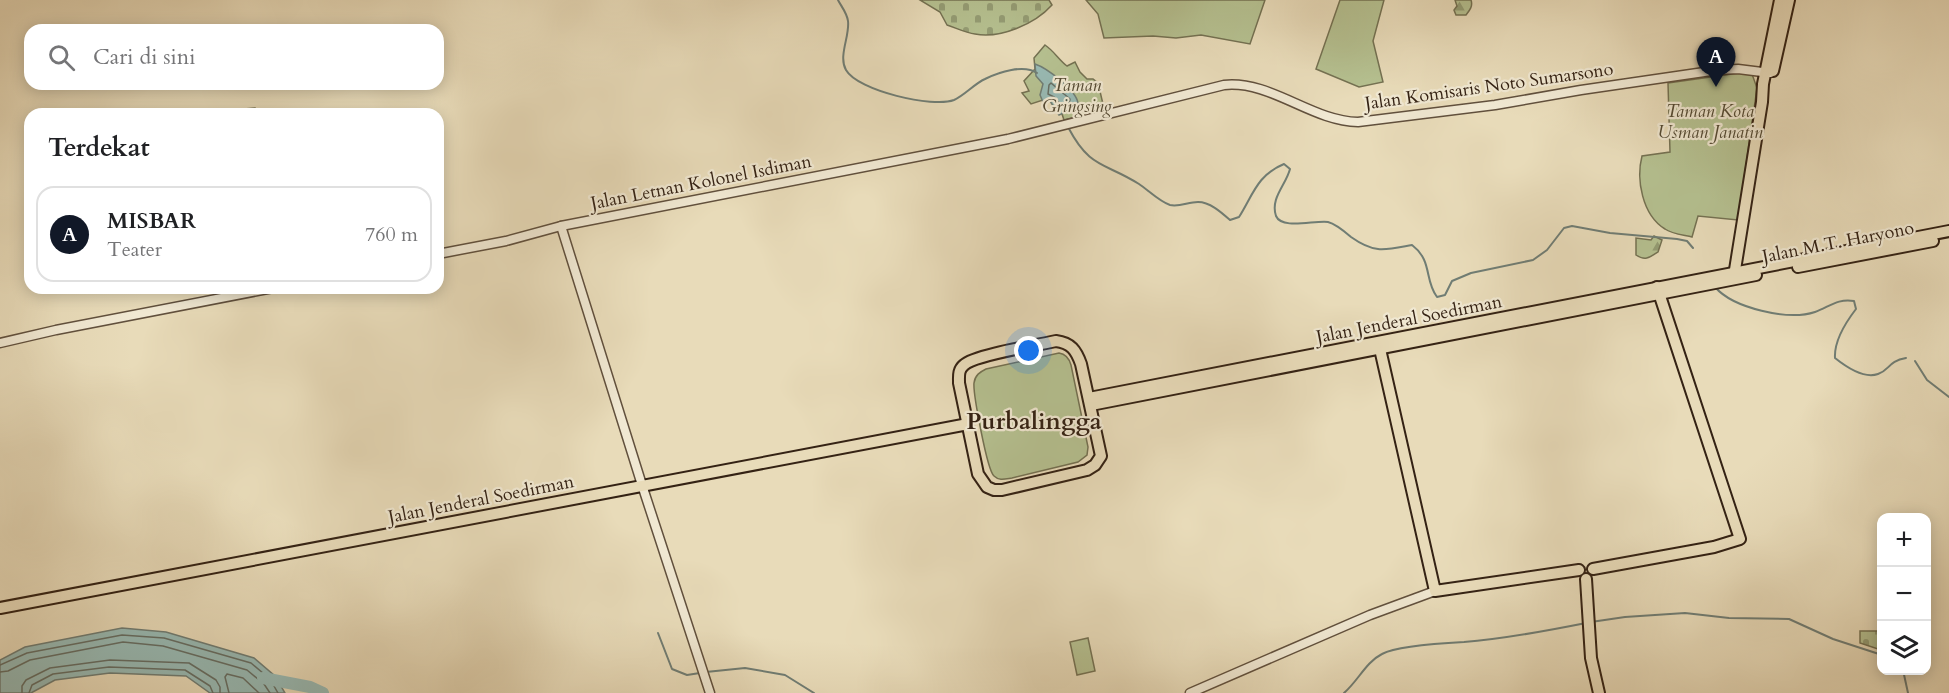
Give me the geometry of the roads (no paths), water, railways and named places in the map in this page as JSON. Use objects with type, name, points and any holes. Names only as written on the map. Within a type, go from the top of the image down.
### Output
[{"type":"main road","points":[[1734,275],[1762,102],[1766,96],[1780,0]]},
{"type":"main road","points":[[1769,73],[1789,0]]},
{"type":"main road","name":"Jalan M.T. Haryono","points":[[1734,275],[1949,231]]},
{"type":"main road","name":"Jalan M.T. Haryono","points":[[1734,275],[1949,238]]},
{"type":"main road","name":"Jalan Jenderal Soedirman","points":[[1090,401],[1380,349],[1734,275]]},
{"type":"main road","points":[[1593,569],[1714,547],[1740,539],[1658,291]]},
{"type":"main road","name":"Jalan Jenderal Soedirman","points":[[1090,401],[1658,291]]},
{"type":"main road","points":[[1065,342],[1073,347],[1081,364],[1090,401],[1101,451],[1101,456],[1095,465],[1086,470],[1002,490],[987,487],[981,481],[959,383],[959,374],[965,364],[1046,343],[1065,342]]},
{"type":"main road","points":[[1380,349],[1435,591],[1579,570],[1584,565],[1589,565],[1593,569],[1593,576],[1586,579],[1580,577],[1579,570]]},
{"type":"main road","name":"Jalan Jenderal Soedirman","points":[[0,608],[968,424]]},
{"type":"main road","points":[[1586,579],[1593,672],[1599,693]]},
{"type":"street","name":"Jalan Komisaris Noto Sumarsono","points":[[972,146],[1234,84],[1255,87],[1345,121],[1358,122],[1495,105],[1718,70],[1738,69],[1769,73]]},
{"type":"street","name":"Jalan Letnan Kolonel Isdiman","points":[[444,253],[506,241],[561,226],[972,146]]},
{"type":"street","points":[[561,226],[710,693]]},
{"type":"street","points":[[0,343],[242,294]]},
{"type":"street","points":[[1190,693],[1370,615],[1435,591]]},
{"type":"water","points":[[1035,64],[1067,86],[1078,103],[1073,109],[1059,115],[1050,101],[1043,102],[1040,95],[1043,84],[1036,76]]},
{"type":"water","points":[[122,628],[166,632],[254,658],[275,676],[285,693],[210,693],[186,676],[110,673],[55,680],[31,693],[0,693],[0,660],[25,647]]},
{"type":"waterway","points":[[838,0],[848,21],[843,59],[846,70],[853,78],[880,91],[914,100],[944,102],[954,100],[991,76],[1019,69],[1032,70],[1037,73]]},
{"type":"waterway","points":[[1068,127],[1083,151],[1091,158],[1139,184],[1162,201],[1170,205],[1202,202],[1215,208],[1230,220],[1239,217],[1262,180],[1284,164],[1290,169],[1275,203],[1276,216],[1279,220],[1292,224],[1328,222],[1359,242],[1374,248],[1387,249],[1412,245],[1423,257],[1437,297],[1445,295],[1452,281],[1471,273],[1533,260],[1547,250],[1564,228],[1572,226],[1610,233],[1677,239],[1687,241],[1693,248]]},
{"type":"waterway","points":[[1715,287],[1734,301],[1747,307],[1776,314],[1804,314],[1838,302],[1854,301],[1856,309],[1839,338],[1835,358],[1855,371],[1867,375],[1878,374],[1896,361],[1906,358]]},
{"type":"waterway","points":[[1915,361],[1927,380],[1949,397]]},
{"type":"waterway","points":[[1591,622],[1685,613],[1729,618],[1789,619],[1833,639],[1877,653]]},
{"type":"waterway","points":[[1344,693],[1376,657],[1389,651],[1422,645],[1510,637],[1586,623]]},
{"type":"waterway","points":[[658,633],[672,669],[687,675],[700,673]]},
{"type":"waterway","points":[[706,672],[745,668],[785,675],[814,693]]},
{"type":"waterway","points":[[1904,675],[1908,693]]},
{"type":"waterway","points":[[263,678],[310,687],[323,693]]},
{"type":"place","name":"MISBAR","points":[[1716,87]]},
{"type":"district","name":"Purbalingga","points":[[1034,421]]},
{"type":"park label","name":"Taman Gringsing","points":[[1077,95]]},
{"type":"park label","name":"Taman Kota Usman Janatin","points":[[1710,121]]}]
